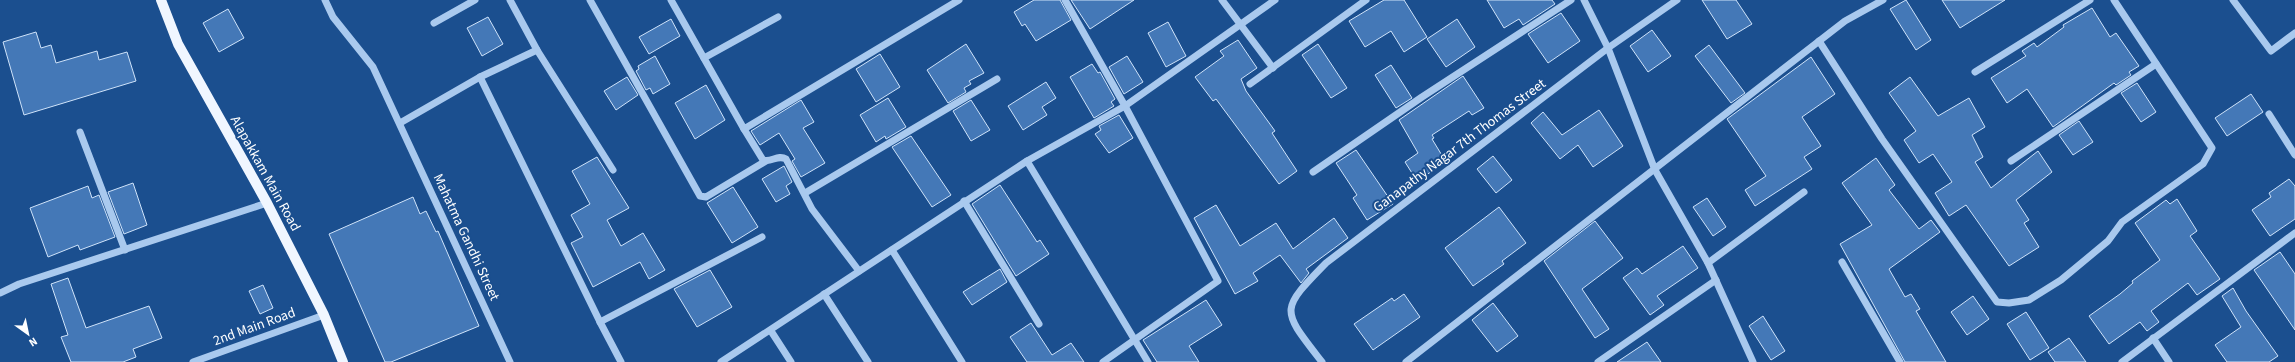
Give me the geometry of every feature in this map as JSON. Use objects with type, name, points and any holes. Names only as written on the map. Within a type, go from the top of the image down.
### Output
[{"type":"main road","name":"Alapakkam Main Road","points":[[161,0],[178,44],[267,202],[324,315],[343,362]]},
{"type":"street","name":"Mahatma Gandhi Street","points":[[325,0],[333,17],[373,67],[510,362]]},
{"type":"street","points":[[434,23],[475,0]]},
{"type":"street","points":[[510,0],[537,50],[613,170]]},
{"type":"street","points":[[590,0],[700,196],[706,197],[766,161],[775,158],[784,158],[805,193],[812,209],[859,271]]},
{"type":"street","points":[[671,0],[759,156],[766,161]]},
{"type":"street","points":[[744,129],[960,0]]},
{"type":"street","points":[[1066,0],[1125,106],[1218,281],[1103,362]]},
{"type":"street","points":[[1222,0],[1239,25],[1273,68]]},
{"type":"street","points":[[721,362],[1027,160],[1125,106],[1275,0]]},
{"type":"street","points":[[1250,84],[1366,0]]},
{"type":"street","points":[[1313,172],[1422,97],[1571,0]]},
{"type":"street","points":[[1584,0],[1608,48],[1655,170],[1708,264],[1754,362]]},
{"type":"street","name":"Ganapathy Nagar 7th Thomas Street","points":[[1322,362],[1296,330],[1292,320],[1290,308],[1297,292],[1326,263],[1608,48],[1677,0]]},
{"type":"street","points":[[1406,362],[1845,21],[1883,0]]},
{"type":"street","points":[[1975,72],[2090,0]]},
{"type":"street","points":[[1819,41],[1882,139],[1997,302],[2009,304],[2029,300],[2061,280],[2108,241],[2122,222],[2203,164],[2212,148],[2114,0]]},
{"type":"street","points":[[2233,0],[2271,51],[2295,32]]},
{"type":"street","points":[[704,58],[778,17]]},
{"type":"street","points":[[400,123],[480,77],[537,50]]},
{"type":"street","points":[[2011,161],[2156,64]]},
{"type":"street","points":[[480,77],[600,322],[622,362]]},
{"type":"street","points":[[805,193],[997,79]]},
{"type":"street","points":[[2269,114],[2295,155]]},
{"type":"street","points":[[80,132],[125,250]]},
{"type":"street","points":[[1027,160],[1148,362]]},
{"type":"street","points":[[1708,264],[1804,192]]},
{"type":"street","points":[[964,201],[1039,324]]},
{"type":"street","points":[[0,293],[19,284],[267,202]]},
{"type":"street","points":[[2122,362],[2295,233]]},
{"type":"street","points":[[600,322],[762,237]]},
{"type":"street","points":[[892,250],[962,362]]},
{"type":"street","points":[[1842,262],[1900,362]]},
{"type":"street","points":[[1598,362],[1716,280]]},
{"type":"street","points":[[824,294],[868,362]]},
{"type":"street","name":"2nd Main Road","points":[[193,362],[324,315]]},
{"type":"street","points":[[771,330],[791,362]]},
{"type":"street","points":[[2153,338],[2169,362]]},
{"type":"building","points":[[1034,0],[1060,0],[1071,20],[1036,41],[1025,24],[1022,26],[1014,12]]},
{"type":"building","points":[[1071,0],[1134,0],[1090,29]]},
{"type":"building","points":[[1384,0],[1404,0],[1427,37],[1404,52],[1391,31],[1365,47],[1349,21]]},
{"type":"building","points":[[1487,0],[1552,0],[1555,4],[1523,25],[1519,19],[1504,28]]},
{"type":"building","points":[[1702,0],[1736,0],[1752,24],[1727,39]]},
{"type":"building","points":[[1906,0],[1931,40],[1916,50],[1890,9]]},
{"type":"building","points":[[1942,0],[2005,0],[1960,28]]},
{"type":"building","points":[[2092,8],[2110,37],[2116,33],[2139,66],[2129,72],[2131,75],[2116,85],[2114,83],[2053,127],[2027,89],[2007,103],[1991,78],[2026,56],[2022,51],[2034,43],[2037,47],[2064,27],[2063,25]]},
{"type":"building","points":[[228,9],[244,38],[219,52],[203,23]]},
{"type":"building","points":[[1561,13],[1580,41],[1548,63],[1528,34]]},
{"type":"building","points":[[488,17],[503,44],[482,56],[467,28]]},
{"type":"building","points":[[671,19],[680,36],[649,54],[639,37]]},
{"type":"building","points":[[1457,19],[1475,47],[1446,67],[1427,39]]},
{"type":"building","points":[[1168,22],[1186,56],[1166,67],[1148,33]]},
{"type":"building","points":[[1652,30],[1671,56],[1648,72],[1630,46]]},
{"type":"building","points":[[36,32],[41,48],[51,45],[56,63],[97,51],[99,60],[127,52],[136,81],[24,115],[3,42]]},
{"type":"building","points":[[1238,40],[1257,68],[1241,79],[1246,91],[1275,131],[1272,133],[1297,171],[1279,184],[1216,99],[1213,101],[1195,77],[1224,56],[1220,51]]},
{"type":"building","points":[[966,44],[984,73],[969,81],[971,84],[964,88],[966,92],[948,103],[927,70]]},
{"type":"building","points":[[1318,44],[1347,88],[1331,98],[1302,55]]},
{"type":"building","points":[[1709,45],[1745,93],[1731,103],[1695,56]]},
{"type":"building","points":[[880,54],[900,87],[876,102],[856,69]]},
{"type":"building","points":[[655,56],[670,84],[653,94],[650,88],[646,90],[636,71],[639,69],[638,66]]},
{"type":"building","points":[[1127,56],[1143,82],[1124,94],[1109,67]]},
{"type":"building","points":[[1811,57],[1835,94],[1802,117],[1821,146],[1804,157],[1812,169],[1755,206],[1745,190],[1766,176],[1727,119]]},
{"type":"building","points":[[1092,64],[1098,73],[1100,72],[1115,99],[1111,102],[1114,106],[1094,118],[1070,77]]},
{"type":"building","points":[[1391,65],[1412,98],[1396,108],[1375,75]]},
{"type":"building","points":[[1463,76],[1484,108],[1472,115],[1469,111],[1432,135],[1434,138],[1432,139],[1446,162],[1417,181],[1405,162],[1418,153],[1399,120]]},
{"type":"building","points":[[627,77],[638,95],[616,110],[604,91]]},
{"type":"building","points":[[1910,77],[1938,116],[1969,98],[1985,127],[1972,135],[1983,157],[1975,162],[1991,188],[2038,151],[2052,172],[2016,200],[2029,220],[2024,223],[2039,247],[2009,266],[1966,205],[1949,216],[1935,193],[1952,182],[1933,154],[1919,163],[1904,140],[1916,131],[1889,93]]},
{"type":"building","points":[[1046,82],[1056,98],[1042,107],[1047,115],[1023,130],[1008,106]]},
{"type":"building","points":[[2137,83],[2156,112],[2141,122],[2121,93]]},
{"type":"building","points":[[706,85],[725,120],[695,139],[675,103]]},
{"type":"building","points":[[2251,94],[2263,112],[2227,136],[2215,118]]},
{"type":"building","points":[[888,98],[906,127],[886,139],[885,136],[876,142],[860,115]]},
{"type":"building","points":[[801,100],[814,122],[803,128],[825,163],[801,177],[792,161],[795,159],[779,133],[760,145],[751,131]]},
{"type":"building","points":[[971,100],[990,130],[971,141],[953,111]]},
{"type":"building","points":[[1599,110],[1623,146],[1593,167],[1578,145],[1560,159],[1531,123],[1543,112],[1562,135]]},
{"type":"building","points":[[1119,115],[1133,138],[1109,153],[1095,134],[1101,130],[1099,126]]},
{"type":"building","points":[[2079,121],[2093,142],[2073,155],[2059,135]]},
{"type":"building","points":[[911,136],[951,195],[932,207],[892,147]]},
{"type":"building","points":[[1356,150],[1393,204],[1367,220],[1353,198],[1357,195],[1336,163]]},
{"type":"building","points":[[1493,156],[1512,180],[1496,193],[1477,169]]},
{"type":"building","points":[[597,157],[629,208],[607,220],[621,246],[643,233],[665,270],[649,279],[640,262],[593,287],[571,243],[583,237],[571,215],[590,204],[572,171]]},
{"type":"building","points":[[1876,158],[1895,185],[1889,190],[1919,229],[1931,220],[1940,232],[1889,269],[1905,297],[1911,294],[1920,309],[1916,311],[1946,362],[1905,362],[1840,244],[1872,225],[1842,183]]},
{"type":"building","points":[[784,166],[792,182],[786,186],[790,194],[776,202],[762,179]]},
{"type":"building","points":[[2289,179],[2295,186],[2295,219],[2270,236],[2252,210],[2271,197],[2269,193]]},
{"type":"building","points":[[133,183],[147,225],[124,234],[108,192]]},
{"type":"building","points":[[1000,185],[1037,242],[1040,240],[1049,254],[1016,276],[972,204]]},
{"type":"building","points":[[88,186],[92,198],[99,195],[115,237],[80,250],[78,245],[48,257],[30,208]]},
{"type":"building","points":[[733,187],[758,227],[732,243],[707,203]]},
{"type":"building","points":[[413,197],[420,214],[426,211],[436,232],[438,231],[479,326],[391,362],[385,362],[329,234]]},
{"type":"building","points":[[1707,198],[1726,227],[1713,236],[1693,207]]},
{"type":"building","points":[[2177,199],[2197,231],[2190,236],[2220,279],[2197,295],[2188,283],[2151,311],[2159,322],[2147,331],[2140,322],[2109,344],[2089,316],[2120,294],[2133,283],[2132,281],[2160,260],[2135,223],[2166,200],[2170,204]]},
{"type":"building","points":[[1216,205],[1240,246],[1276,223],[1293,249],[1334,218],[1348,238],[1306,269],[1309,273],[1301,283],[1280,255],[1253,273],[1258,281],[1235,294],[1194,218]]},
{"type":"building","points":[[1499,207],[1526,243],[1502,261],[1504,264],[1473,286],[1445,248]]},
{"type":"building","points":[[1595,221],[1623,258],[1582,289],[1609,329],[1595,338],[1544,261]]},
{"type":"building","points":[[1683,246],[1698,268],[1657,296],[1664,305],[1650,315],[1623,278],[1637,268],[1642,274]]},
{"type":"building","points":[[2280,252],[2295,274],[2295,330],[2254,270]]},
{"type":"building","points":[[1000,269],[1007,282],[972,305],[963,292]]},
{"type":"building","points":[[710,270],[732,307],[697,327],[674,289]]},
{"type":"building","points":[[68,278],[86,328],[149,306],[162,338],[133,349],[136,357],[123,362],[71,362],[61,337],[68,335],[51,284]]},
{"type":"building","points":[[263,285],[273,308],[260,314],[249,291]]},
{"type":"building","points":[[2233,288],[2246,311],[2278,356],[2269,362],[2227,362],[2215,345],[2241,327],[2222,296]]},
{"type":"building","points":[[1404,294],[1420,317],[1373,350],[1354,324],[1392,298],[1394,301]]},
{"type":"building","points":[[1973,296],[1989,319],[1967,335],[1951,312]]},
{"type":"building","points":[[1206,300],[1222,325],[1189,346],[1199,362],[1157,362],[1143,340]]},
{"type":"building","points":[[1493,303],[1518,336],[1497,352],[1472,320]]},
{"type":"building","points":[[2026,312],[2049,348],[2030,360],[2007,324]]},
{"type":"building","points":[[1763,316],[1785,351],[1771,360],[1749,326]]},
{"type":"building","points":[[1031,323],[1052,355],[1071,343],[1084,362],[1027,362],[1010,337]]},
{"type":"building","points":[[2069,338],[2086,362],[2055,362],[2048,352]]},
{"type":"building","points":[[1647,342],[1661,362],[1617,362]]}]
